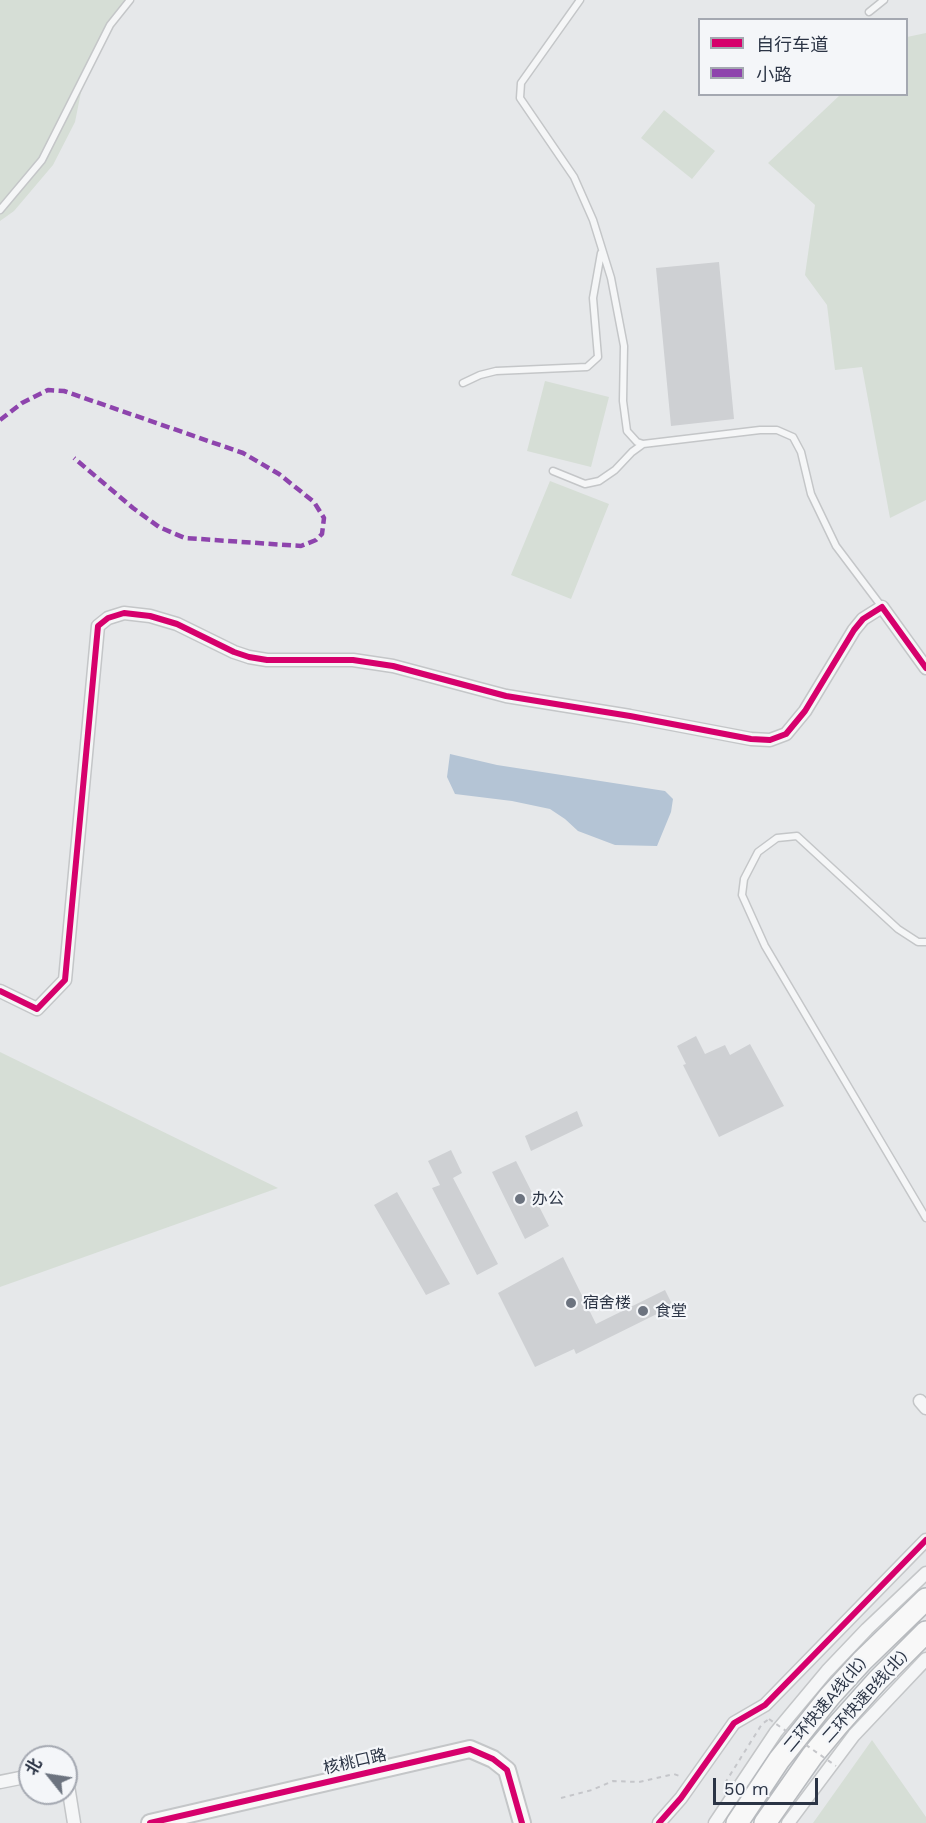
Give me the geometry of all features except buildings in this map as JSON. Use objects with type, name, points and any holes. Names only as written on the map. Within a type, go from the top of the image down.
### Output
[{"type":"highway","name":"二环快速A线(北)","points":[[737,1823],[779,1760],[830,1696],[870,1652],[926,1599]]},
{"type":"highway","name":"二环快速B线(北)","points":[[765,1823],[812,1756],[837,1726],[878,1680],[926,1632]]},
{"type":"street","points":[[0,991],[37,1009],[65,980],[98,626],[108,618],[124,613],[150,616],[177,624],[249,657],[267,660],[352,660],[393,666],[506,696],[751,739],[770,740],[786,734],[795,725],[854,630],[863,619],[882,607],[926,668]]},
{"type":"street","points":[[659,1823],[693,1781],[734,1723],[765,1705],[926,1540]]},
{"type":"street","points":[[715,1823],[776,1732],[827,1671],[926,1573]]},
{"type":"street","points":[[788,1823],[854,1735],[926,1659]]},
{"type":"street","name":"核桃口路","points":[[150,1823],[470,1749],[493,1759],[507,1770],[522,1823]]},
{"type":"street","points":[[0,1782],[18,1778]]},
{"type":"street","points":[[71,1805],[74,1823]]},
{"type":"lane","points":[[0,210],[42,160],[110,26],[130,0]]},
{"type":"lane","points":[[580,0],[522,83],[520,98],[574,177],[593,220],[610,278],[624,346],[623,401],[627,431],[637,442],[643,444],[760,430],[777,430],[793,437],[801,452],[811,494],[836,546],[882,607]]},
{"type":"lane","points":[[868,12],[884,0]]},
{"type":"lane","points":[[464,383],[480,375],[496,371],[587,367],[598,357],[593,298],[602,250]]},
{"type":"lane","points":[[553,471],[585,484],[599,481],[615,470],[643,444]]},
{"type":"lane","points":[[926,942],[918,942],[898,929],[797,836],[777,838],[758,852],[744,879],[742,895],[765,946],[926,1218]]},
{"type":"path","points":[[720,1792],[762,1724],[769,1719],[836,1766]]},
{"type":"path","points":[[561,1798],[592,1790],[614,1781],[639,1782],[674,1774],[693,1781]]},
{"type":"shaded area","points":[[0,0],[126,0],[103,36],[81,92],[75,122],[53,165],[14,211],[0,221]]},
{"type":"shaded area","points":[[926,33],[926,500],[890,518],[862,367],[835,370],[827,305],[805,275],[815,205],[768,163],[839,96],[908,96],[908,37]]},
{"type":"shaded area","points":[[664,110],[715,151],[692,179],[641,138]]},
{"type":"shaded area","points":[[545,381],[609,397],[591,467],[527,451]]},
{"type":"shaded area","points":[[550,481],[609,504],[571,599],[511,575]]},
{"type":"shaded area","points":[[0,1052],[278,1188],[0,1287]]},
{"type":"shaded area","points":[[872,1740],[926,1817],[926,1823],[813,1823]]},
{"type":"water","points":[[450,754],[497,765],[665,791],[673,799],[671,812],[657,846],[615,845],[578,831],[550,809],[512,801],[455,794],[447,777]]},
{"type":"marked path","points":[[0,420],[22,403],[48,390],[64,391],[243,453],[279,474],[314,502],[324,518],[322,534],[316,540],[301,546],[185,538],[159,527],[74,458]]},
{"type":"cycle path","points":[[0,991],[37,1009],[65,980],[98,626],[108,618],[124,613],[150,616],[177,624],[249,657],[267,660],[353,660],[393,666],[506,696],[751,739],[770,740],[786,734],[805,711],[854,630],[863,619],[882,607],[926,668]]},
{"type":"cycle path","points":[[659,1823],[681,1798],[734,1723],[765,1705],[926,1540]]},
{"type":"cycle path","points":[[150,1823],[470,1749],[493,1759],[507,1770],[522,1823]]},
{"type":"place","name":"办公","points":[[520,1199]]},
{"type":"place","name":"宿舍楼","points":[[571,1303]]},
{"type":"place","name":"食堂","points":[[643,1311]]}]
